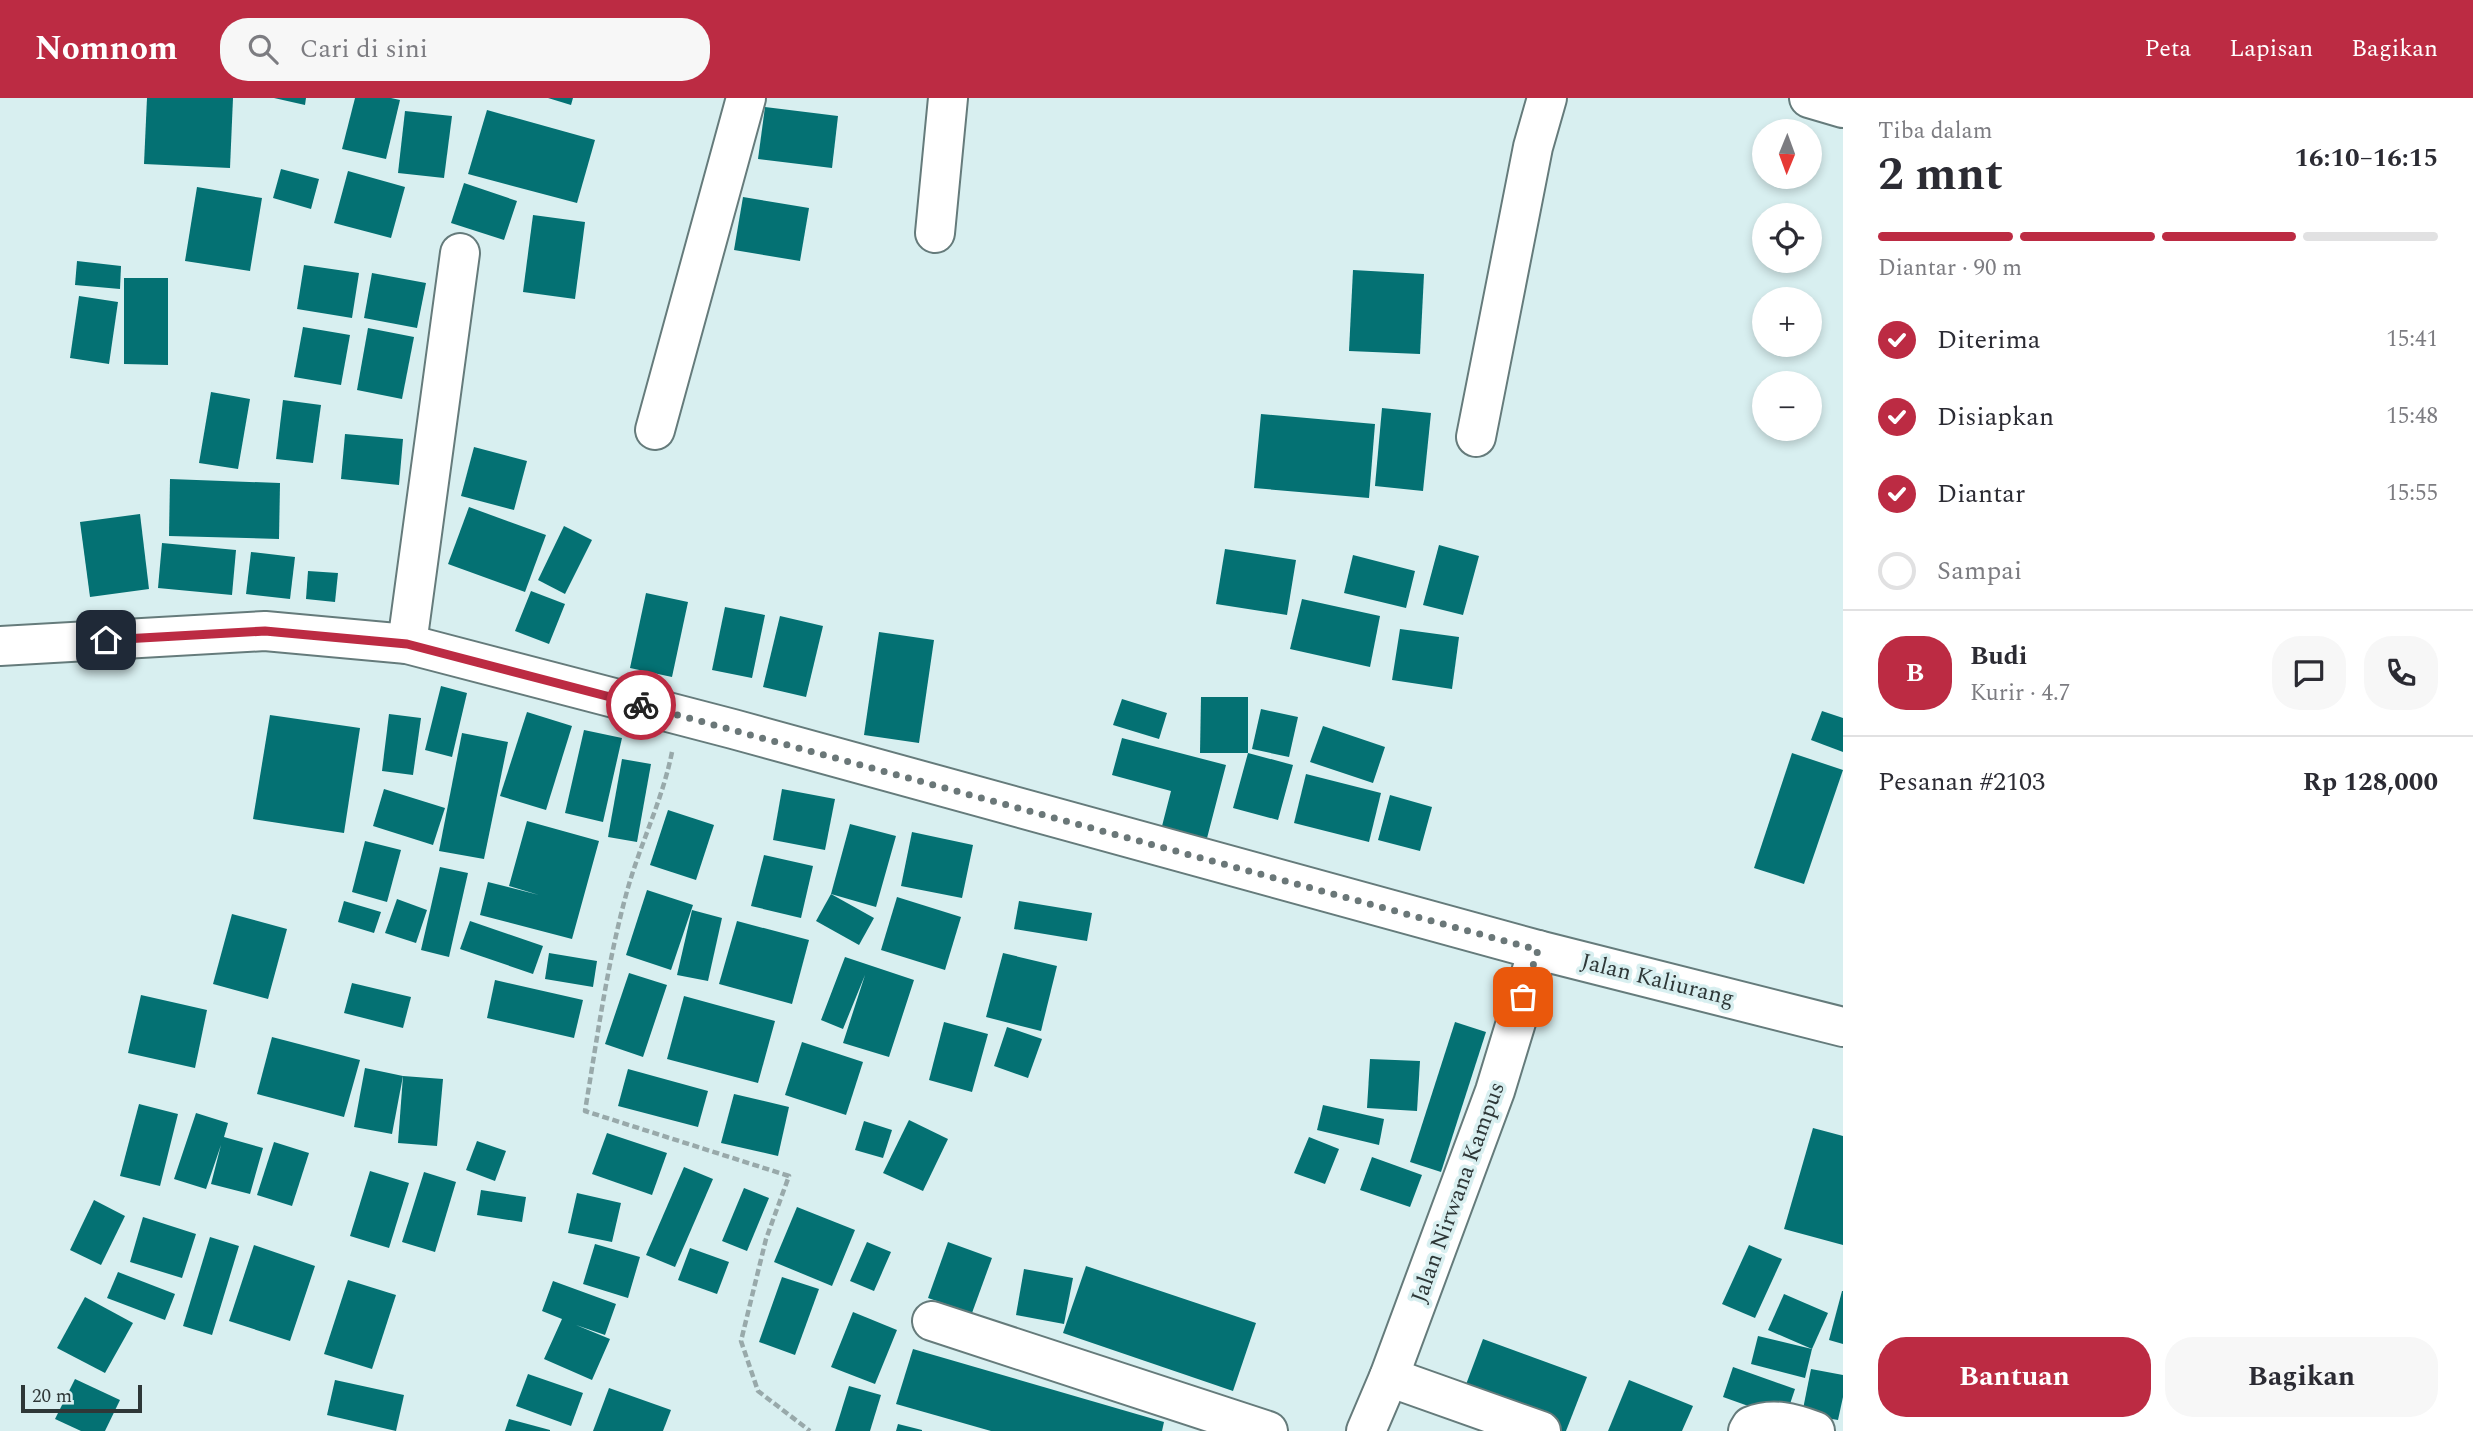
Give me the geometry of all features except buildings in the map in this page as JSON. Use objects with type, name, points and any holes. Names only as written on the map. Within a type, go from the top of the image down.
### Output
[{"type":"street","points":[[655,430],[746,98]]},
{"type":"street","points":[[935,233],[948,98]]},
{"type":"street","points":[[1476,438],[1533,147],[1548,98]]},
{"type":"street","points":[[1809,98],[1843,108]]},
{"type":"street","points":[[407,644],[460,253]]},
{"type":"street","name":"Jalan Kaliurang","points":[[0,646],[265,631],[407,644],[679,715],[1538,950],[1843,1027]]},
{"type":"street","name":"Jalan Nirwana Kampus","points":[[1366,1431],[1389,1377],[1495,1091],[1538,950]]},
{"type":"street","points":[[932,1321],[1268,1431]]},
{"type":"street","points":[[1389,1377],[1541,1431]]},
{"type":"street","points":[[1748,1431],[1751,1426],[1759,1423],[1777,1421],[1815,1431]]},
{"type":"path","points":[[679,715],[666,780],[626,894],[585,1111],[789,1177],[766,1239],[741,1340],[758,1391],[810,1431]]},
{"type":"way so far","points":[[641,705],[1538,950],[1523,997]]},
{"type":"route","points":[[106,640],[265,631],[407,644],[641,705]]}]
